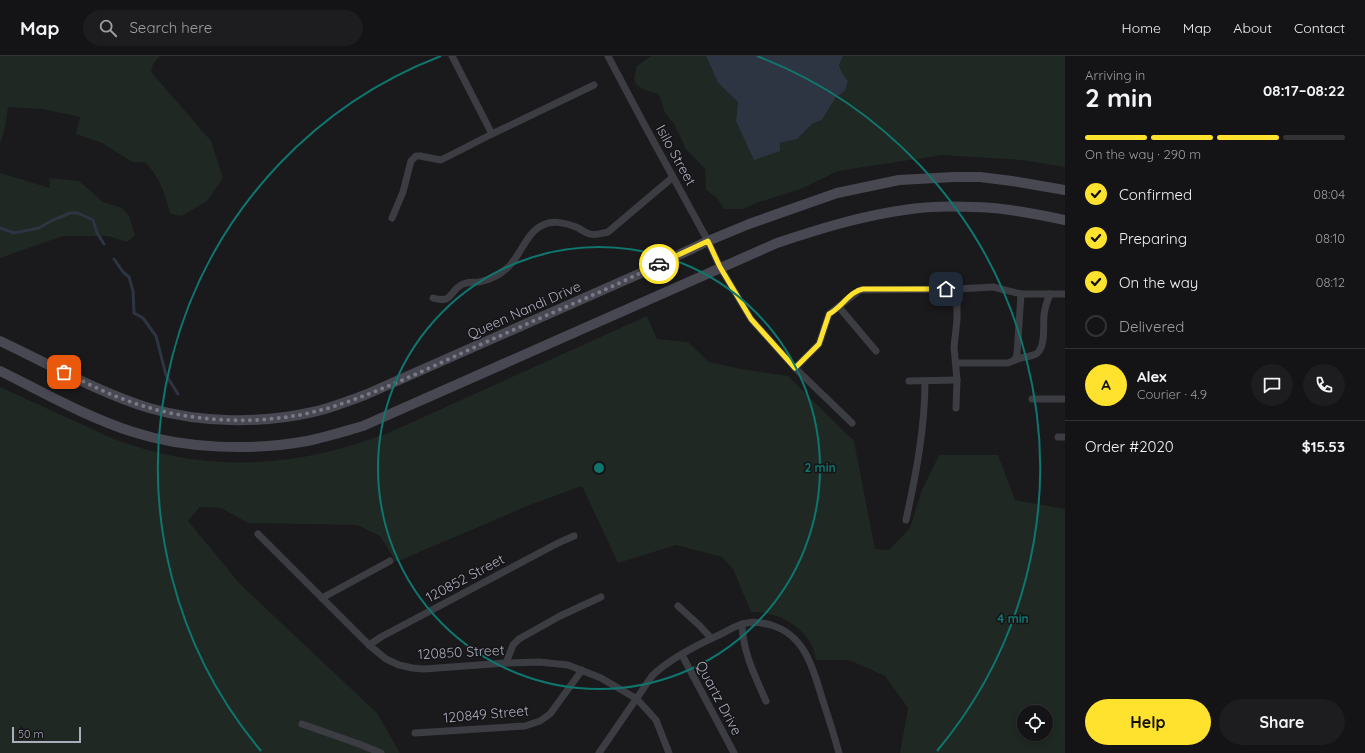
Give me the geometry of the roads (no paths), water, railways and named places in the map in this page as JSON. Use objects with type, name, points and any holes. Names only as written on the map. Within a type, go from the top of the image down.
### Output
[{"type":"main road","name":"Queen Nandi Drive","points":[[0,341],[120,398],[149,408],[203,418],[237,420],[291,416],[340,405],[641,273],[708,241],[749,224],[837,193],[899,180],[980,177],[1065,190]]},
{"type":"main road","points":[[0,371],[105,422],[156,439],[210,447],[274,445],[307,441],[363,426],[720,267],[777,243],[799,236],[865,217],[906,209],[950,206],[993,208],[1065,220]]},
{"type":"street","points":[[452,56],[492,134]]},
{"type":"street","name":"Isilo Street","points":[[608,56],[708,241],[720,267],[751,319],[795,368],[852,423]]},
{"type":"street","points":[[392,218],[403,192],[413,159],[416,156],[441,160],[594,85]]},
{"type":"street","points":[[433,298],[439,300],[446,299],[450,297],[462,284],[489,280],[507,269],[536,230],[544,224],[556,222],[566,224],[577,227],[591,235],[608,232],[673,177]]},
{"type":"street","points":[[795,368],[819,344],[829,314],[855,292],[863,289],[957,289],[993,286],[1021,294],[1065,294]]},
{"type":"street","points":[[956,408],[956,363],[954,347],[957,289]]},
{"type":"street","points":[[1015,360],[1017,354],[1021,294]]},
{"type":"street","points":[[956,363],[1008,363],[1035,354],[1041,347],[1044,316],[1050,294]]},
{"type":"street","points":[[839,307],[876,351]]},
{"type":"street","points":[[909,381],[956,380]]},
{"type":"street","points":[[906,520],[913,490],[924,424],[925,381]]},
{"type":"street","points":[[1032,399],[1065,399]]},
{"type":"street","name":"120850 Street","points":[[258,534],[369,645],[386,658],[399,665],[424,669],[506,662],[550,662],[568,665],[601,678],[637,699],[656,720],[669,753]]},
{"type":"street","name":"120852 Street","points":[[369,645],[401,626],[574,536]]},
{"type":"street","points":[[322,598],[390,561]]},
{"type":"street","points":[[506,662],[514,645],[519,639],[553,620],[600,597]]},
{"type":"street","points":[[678,606],[711,638]]},
{"type":"street","points":[[599,753],[652,676],[668,662],[711,638],[742,624],[758,623],[775,626],[784,630],[798,642],[808,657],[839,753]]},
{"type":"street","points":[[742,624],[743,640],[748,661],[766,701]]},
{"type":"street","name":"Quartz Drive","points":[[682,655],[734,753]]},
{"type":"street","name":"120849 Street","points":[[415,734],[525,726],[540,722],[550,714],[582,670]]},
{"type":"street","points":[[302,724],[382,753]]},
{"type":"water","points":[[706,56],[843,56],[839,65],[842,73],[848,81],[845,91],[836,97],[822,120],[812,124],[797,139],[780,143],[780,151],[754,160],[736,121],[738,102],[718,83]]},
{"type":"waterway","points":[[0,228],[14,233],[39,228],[70,213],[78,213],[93,220],[97,233],[104,244]]},
{"type":"waterway","points":[[114,259],[123,272],[129,277],[133,291],[134,313],[143,318],[156,336],[166,375],[178,394]]}]
